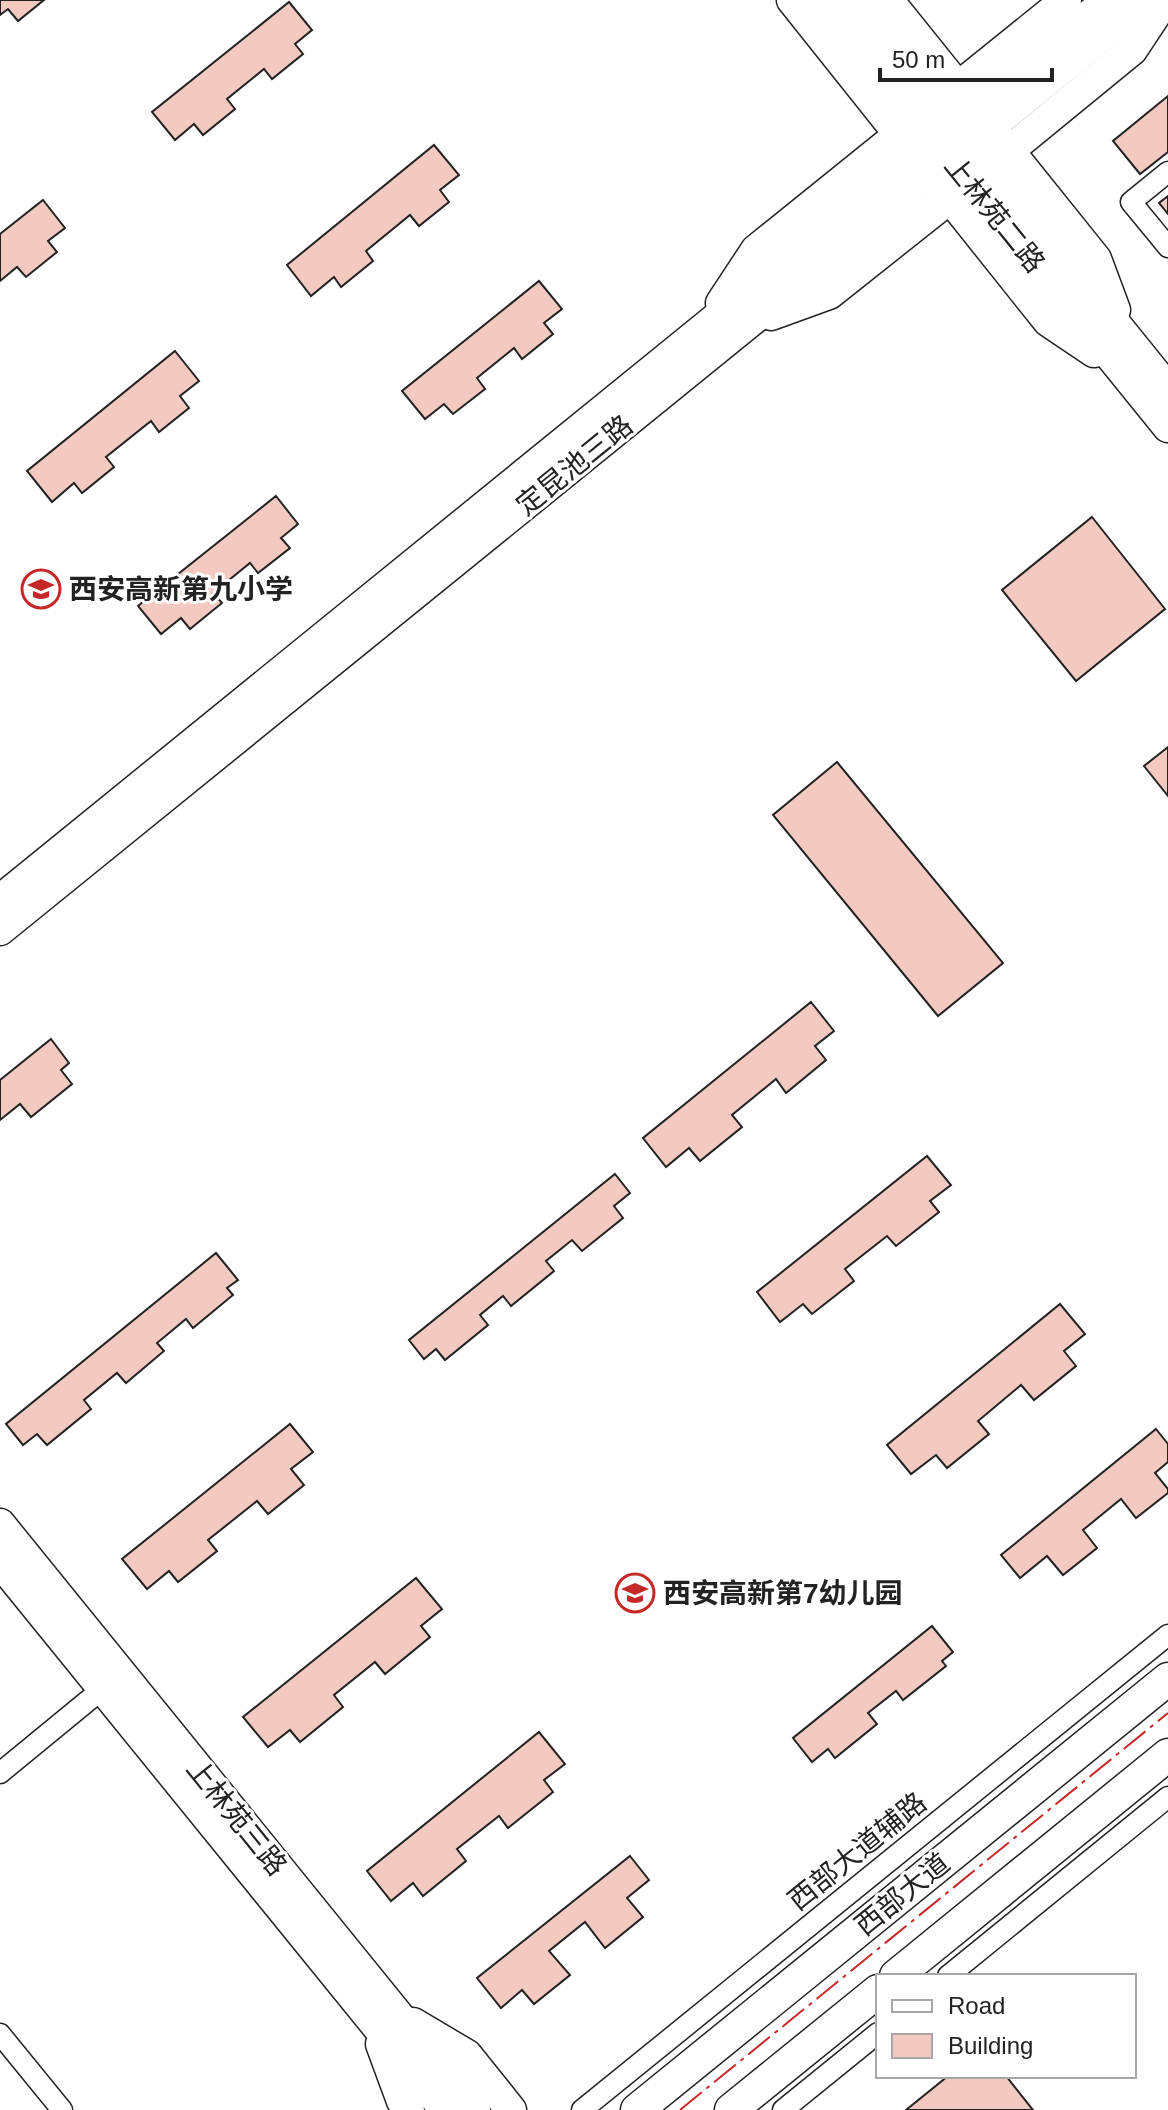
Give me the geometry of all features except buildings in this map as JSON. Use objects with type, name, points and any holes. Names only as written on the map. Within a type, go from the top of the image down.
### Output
[{"type":"main road","name":"西部大道","points":[[637,2110],[1168,1679]]},
{"type":"main road","points":[[898,1974],[1168,1755]]},
{"type":"main road","points":[[731,2110],[876,1993]]},
{"type":"street","points":[[792,0],[953,143]]},
{"type":"street","name":"上林苑二路","points":[[822,0],[1124,335],[1168,389]]},
{"type":"street","name":"上林苑二路","points":[[854,0],[953,143],[1121,370],[1168,427]]},
{"type":"street","points":[[888,0],[953,143]]},
{"type":"street","points":[[953,143],[1066,0]]},
{"type":"street","name":"定昆池三路","points":[[0,930],[747,324],[953,143],[1108,0]]},
{"type":"street","name":"定昆池三路","points":[[0,900],[703,330],[1147,0]]},
{"type":"street","points":[[953,143],[1132,50],[1165,0]]},
{"type":"street","points":[[1168,172],[1131,202],[1168,247]]},
{"type":"street","name":"上林苑三路","points":[[0,1524],[112,1681],[384,2016],[475,2110]]},
{"type":"street","name":"上林苑三路","points":[[0,1562],[112,1681]]},
{"type":"street","name":"西部大道辅路","points":[[582,2110],[1168,1635]]},
{"type":"street","points":[[0,1773],[112,1681]]},
{"type":"street","points":[[950,1974],[1168,1797]]},
{"type":"street","points":[[384,2016],[402,2101],[409,2110]]},
{"type":"street","points":[[384,2016],[467,2055],[511,2110]]},
{"type":"street","name":"上林苑三路","points":[[384,2016],[445,2110]]},
{"type":"street","points":[[0,2034],[62,2110]]},
{"type":"street","points":[[783,2110],[876,2035]]},
{"type":"power","points":[[680,2110],[1168,1713]]},
{"type":"place","name":"西安高新第九小学","points":[[41,589]]},
{"type":"place","name":"西安高新第7幼儿园","points":[[635,1593]]}]
